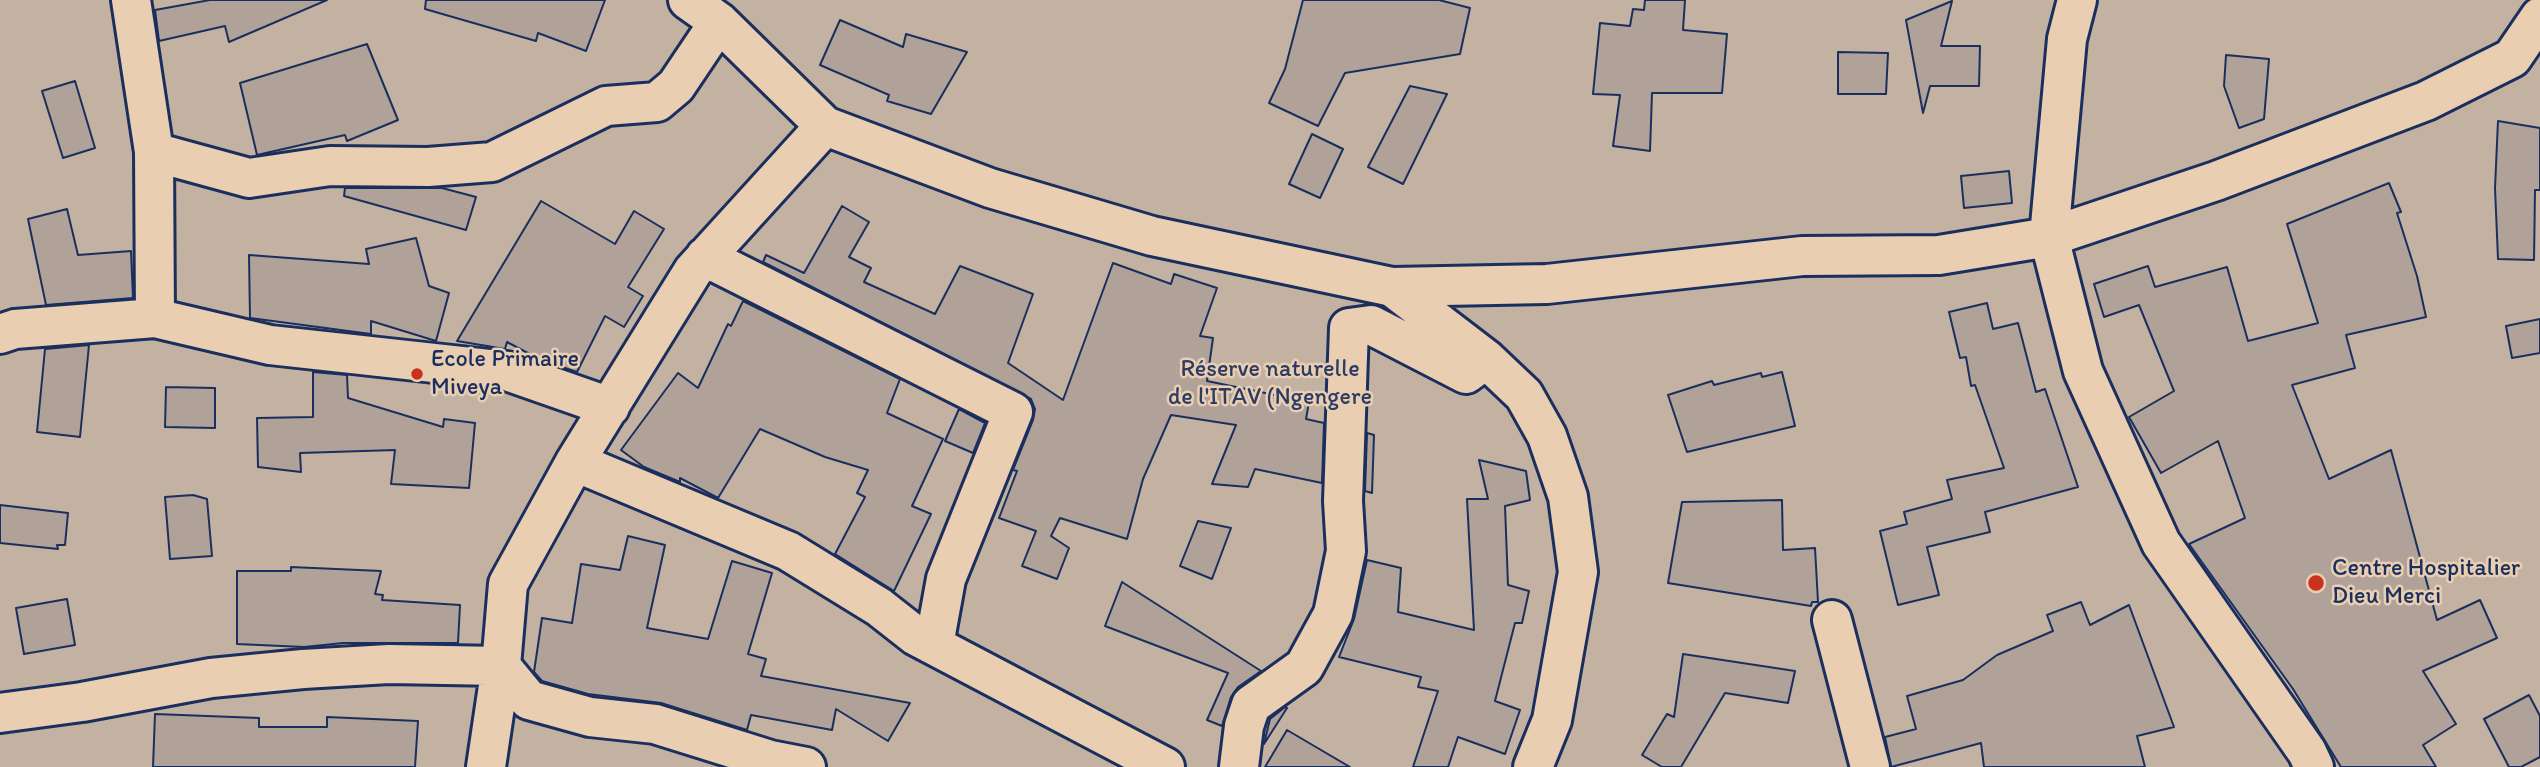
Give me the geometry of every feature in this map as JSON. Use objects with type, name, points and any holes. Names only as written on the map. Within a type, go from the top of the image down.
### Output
[{"type":"street","points":[[131,0],[154,152],[155,318]]},
{"type":"street","points":[[688,0],[719,22],[825,126],[990,188],[1152,236],[1392,287],[1547,284],[1802,256],[1939,255],[2049,237],[2216,181],[2526,64],[2540,18]]},
{"type":"street","points":[[2077,0],[2067,39],[2049,237],[2083,371],[2161,543],[2307,752],[2314,767]]},
{"type":"street","points":[[154,152],[249,178],[330,166],[428,167],[492,162],[606,106],[657,103],[676,86],[719,22]]},
{"type":"street","points":[[486,767],[501,666],[508,584],[575,462],[693,271],[825,126]]},
{"type":"street","points":[[705,257],[1013,412],[946,579],[934,645]]},
{"type":"street","points":[[1392,287],[1486,359],[1524,394],[1547,436],[1568,497],[1578,572],[1552,720],[1532,767]]},
{"type":"street","points":[[0,334],[15,330],[155,318],[270,345],[507,370],[610,407]]},
{"type":"street","points":[[1239,767],[1244,726],[1251,705],[1304,667],[1333,614],[1346,551],[1343,501],[1349,328],[1371,325],[1466,374],[1486,359]]},
{"type":"street","points":[[575,462],[788,551],[934,645],[1165,767]]},
{"type":"street","points":[[1832,620],[1870,767]]},
{"type":"street","points":[[0,713],[82,702],[211,678],[290,670],[389,664],[501,666],[529,700],[590,717],[655,724],[771,760],[807,767]]},
{"type":"green space","name":"Réserve naturelle de l'ITAV (Ngengere","points":[[0,0],[2540,0],[2540,767],[0,767]]},
{"type":"building","points":[[210,0],[327,0],[229,42],[225,26],[159,41],[155,10]]},
{"type":"building","points":[[426,0],[605,0],[586,51],[538,33],[536,41],[425,9]]},
{"type":"building","points":[[1303,0],[1439,0],[1470,8],[1460,54],[1345,73],[1318,126],[1269,103],[1285,69]]},
{"type":"building","points":[[1645,0],[1685,0],[1683,30],[1727,34],[1722,93],[1652,93],[1650,151],[1613,146],[1620,95],[1593,94],[1600,23],[1630,26],[1633,9],[1644,10]]},
{"type":"building","points":[[1952,1],[1941,46],[1980,46],[1979,86],[1930,86],[1923,113],[1906,20]]},
{"type":"building","points":[[840,20],[903,47],[906,34],[967,52],[931,114],[887,101],[889,95],[820,65]]},
{"type":"building","points":[[367,44],[398,120],[347,141],[345,135],[257,155],[240,83]]},
{"type":"building","points":[[1838,52],[1888,53],[1886,94],[1838,94]]},
{"type":"building","points":[[2226,55],[2269,59],[2264,119],[2239,128],[2224,86]]},
{"type":"building","points":[[75,81],[95,148],[63,158],[42,91]]},
{"type":"building","points":[[1410,86],[1447,94],[1403,184],[1368,167]]},
{"type":"building","points":[[2498,121],[2540,128],[2540,190],[2535,190],[2534,260],[2498,259],[2495,188]]},
{"type":"building","points":[[1312,134],[1343,149],[1320,198],[1289,184]]},
{"type":"building","points":[[2009,171],[2012,203],[1964,208],[1961,176]]},
{"type":"building","points":[[2389,183],[2401,212],[2397,213],[2417,276],[2426,317],[2346,335],[2355,368],[2292,385],[2329,479],[2391,450],[2437,620],[2480,600],[2497,638],[2423,671],[2456,724],[2423,745],[2436,767],[2341,767],[2293,689],[2189,544],[2245,518],[2218,441],[2161,473],[2129,417],[2174,391],[2139,305],[2104,317],[2094,284],[2148,266],[2155,287],[2227,267],[2248,341],[2318,323],[2287,224]]},
{"type":"building","points":[[345,188],[442,188],[476,197],[466,230],[344,196]]},
{"type":"building","points":[[541,201],[615,244],[634,211],[664,229],[628,287],[643,296],[624,327],[605,316],[577,372],[541,360],[507,342],[505,349],[457,341]]},
{"type":"building","points":[[842,206],[869,222],[849,257],[871,268],[864,282],[935,314],[960,266],[1033,294],[1008,363],[1063,400],[1113,263],[1171,284],[1174,274],[1217,288],[1200,336],[1213,338],[1207,381],[1309,402],[1306,419],[1324,423],[1322,483],[1255,469],[1248,487],[1212,484],[1236,425],[1171,415],[1143,479],[1127,539],[1060,518],[1051,536],[1069,548],[1057,579],[1022,566],[1036,531],[999,518],[1017,471],[1013,470],[1033,420],[1035,409],[1031,399],[763,262],[766,255],[804,273]]},
{"type":"building","points":[[67,209],[78,255],[131,251],[133,298],[46,305],[28,219]]},
{"type":"building","points":[[416,238],[429,286],[449,293],[436,341],[371,321],[371,334],[250,318],[249,255],[369,264],[366,249]]},
{"type":"building","points":[[743,301],[900,379],[887,413],[943,439],[912,506],[931,514],[894,591],[835,554],[865,497],[857,493],[868,470],[825,457],[760,429],[718,498],[680,478],[680,482],[644,467],[621,450],[678,373],[698,388],[728,324],[731,326]]},
{"type":"building","points":[[1987,303],[1993,329],[2018,323],[2036,392],[2045,389],[2078,487],[1985,512],[1990,532],[1927,547],[1939,595],[1898,605],[1880,531],[1907,524],[1904,512],[1952,499],[1947,480],[2004,468],[1975,385],[1971,386],[1966,357],[1960,358],[1949,312]]},
{"type":"building","points":[[2540,319],[2540,353],[2512,358],[2506,326]]},
{"type":"building","points":[[89,345],[80,437],[37,432],[45,349]]},
{"type":"building","points":[[313,372],[347,375],[348,398],[443,427],[444,419],[475,423],[469,488],[391,484],[395,450],[300,453],[301,472],[258,467],[257,418],[313,417]]},
{"type":"building","points":[[1782,372],[1795,426],[1687,452],[1668,395],[1712,381],[1714,385],[1761,373],[1762,377]]},
{"type":"building","points":[[166,387],[215,388],[215,428],[165,427]]},
{"type":"building","points":[[959,409],[985,423],[973,453],[945,441]]},
{"type":"building","points":[[1367,433],[1374,435],[1372,493],[1365,491]]},
{"type":"building","points":[[1479,460],[1526,471],[1530,500],[1505,506],[1508,585],[1529,591],[1522,623],[1515,623],[1495,701],[1520,710],[1505,754],[1458,737],[1448,767],[1413,767],[1438,691],[1418,687],[1421,677],[1339,657],[1354,619],[1367,560],[1401,568],[1398,612],[1474,630],[1467,499],[1488,499]]},
{"type":"building","points":[[193,495],[207,499],[212,556],[170,559],[165,497]]},
{"type":"building","points":[[1782,500],[1783,550],[1815,548],[1818,602],[1812,602],[1811,606],[1668,583],[1682,502]]},
{"type":"building","points":[[0,505],[68,513],[65,545],[57,545],[58,549],[0,543]]},
{"type":"building","points":[[1198,521],[1231,528],[1212,579],[1180,566]]},
{"type":"building","points":[[628,536],[665,545],[647,628],[708,639],[732,561],[772,573],[748,654],[766,659],[761,676],[910,703],[888,741],[836,709],[832,730],[751,715],[747,730],[661,703],[588,694],[542,681],[534,672],[542,618],[572,623],[581,564],[620,570]]},
{"type":"building","points":[[291,567],[381,571],[375,594],[383,595],[382,600],[460,605],[458,643],[343,643],[304,647],[237,644],[237,571],[291,571]]},
{"type":"building","points":[[1122,582],[1261,671],[1238,687],[1231,697],[1222,726],[1207,720],[1228,673],[1105,626]]},
{"type":"building","points":[[67,599],[75,645],[24,654],[16,608]]},
{"type":"building","points":[[2081,602],[2090,625],[2129,605],[2174,727],[2137,736],[2145,767],[1984,767],[1981,743],[1891,767],[1885,737],[1916,729],[1907,696],[1963,680],[1997,655],[2053,631],[2047,615]]},
{"type":"building","points":[[1683,654],[1795,671],[1788,703],[1725,693],[1681,767],[1662,767],[1642,755],[1667,714],[1674,717]]},
{"type":"building","points":[[2529,695],[2540,716],[2540,757],[2521,767],[2509,767],[2484,719]]},
{"type":"building","points":[[1287,708],[1264,744],[1270,719]]},
{"type":"building","points":[[155,714],[259,718],[259,727],[327,727],[327,717],[418,721],[415,767],[153,767]]},
{"type":"building","points":[[1287,730],[1350,767],[1265,767]]},
{"type":"place","name":"Ecole Primaire Miveya","points":[[417,374]]},
{"type":"place","name":"Centre Hospitalier Dieu Merci","points":[[2316,583]]}]
